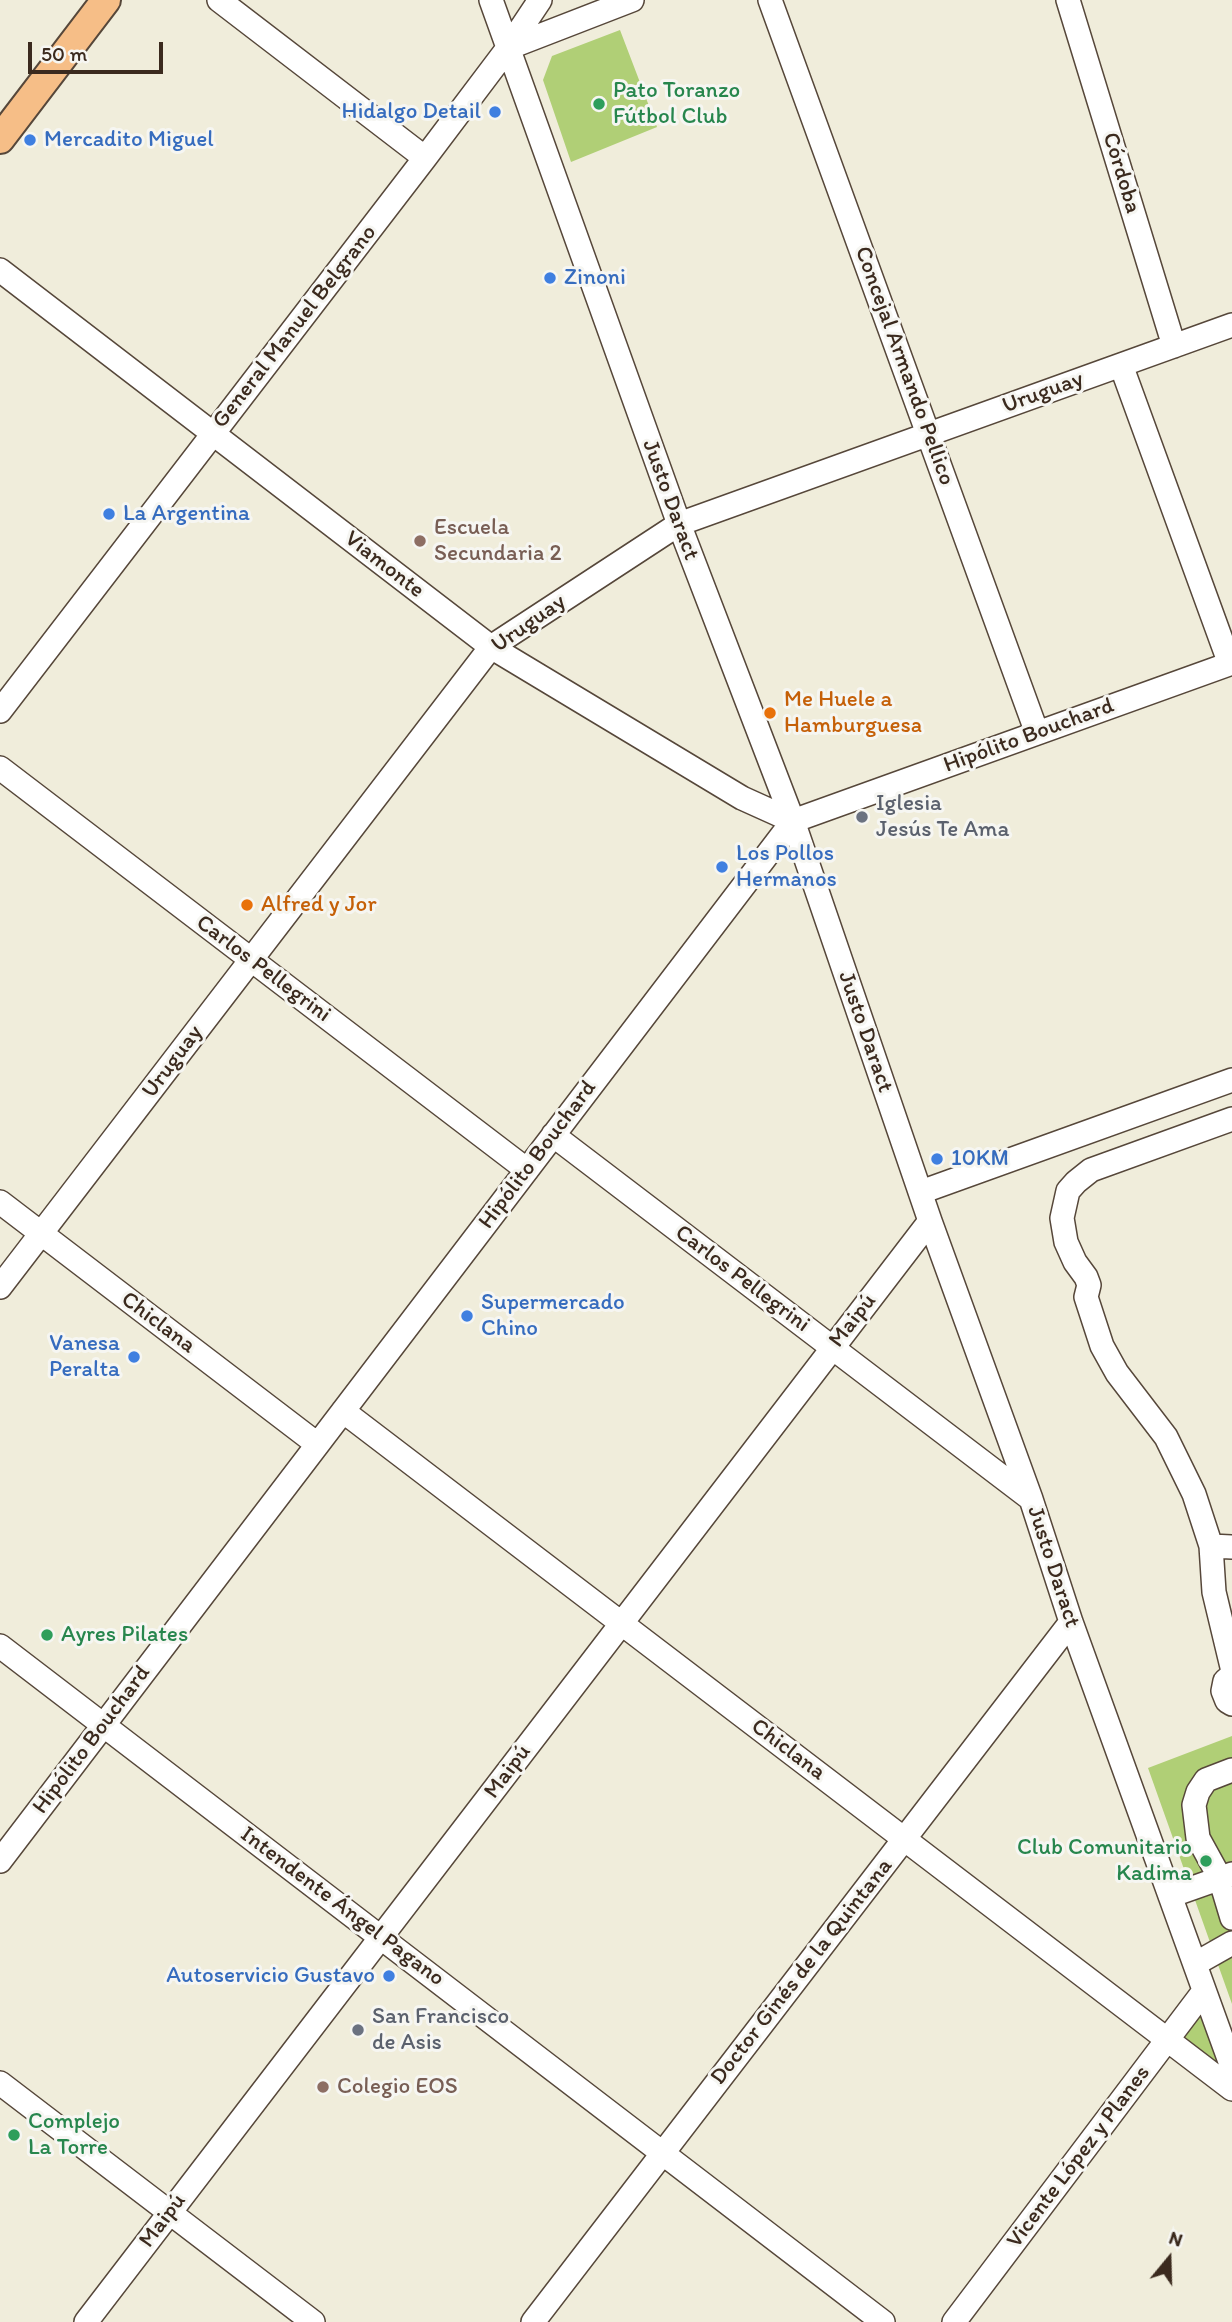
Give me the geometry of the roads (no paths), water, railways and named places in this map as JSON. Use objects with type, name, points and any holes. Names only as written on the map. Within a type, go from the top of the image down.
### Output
[{"type":"main road","points":[[0,139],[106,0]]},
{"type":"street","points":[[219,0],[425,158]]},
{"type":"street","name":"Justo Daract","points":[[491,0],[679,524],[793,821],[930,1221],[1031,1499],[1071,1622],[1232,2067]]},
{"type":"street","name":"General Manuel Belgrano","points":[[0,710],[425,158],[508,48],[540,0]]},
{"type":"street","points":[[508,48],[632,0]]},
{"type":"street","name":"Concejal Armando Pellico","points":[[770,0],[1037,733]]},
{"type":"street","name":"Córdoba","points":[[1068,0],[1174,346]]},
{"type":"street","name":"Viamonte","points":[[0,270],[491,647],[742,798],[793,821]]},
{"type":"street","name":"Uruguay","points":[[0,1287],[491,647],[679,524],[1232,325]]},
{"type":"street","points":[[1121,365],[1231,663]]},
{"type":"street","name":"Hipólito Bouchard","points":[[0,1861],[793,821],[1231,663]]},
{"type":"street","name":"Carlos Pellegrini","points":[[0,768],[527,1170]]},
{"type":"street","points":[[920,1192],[1232,1080]]},
{"type":"street","points":[[1232,1119],[1091,1170],[1068,1191],[1062,1218],[1066,1242],[1075,1262],[1087,1277],[1089,1285],[1086,1297],[1101,1346],[1117,1373],[1166,1437],[1222,1547],[1214,1592],[1232,1667]]},
{"type":"street","name":"Carlos Pellegrini","points":[[553,1135],[1031,1499]]},
{"type":"street","name":"Chiclana","points":[[0,1202],[317,1444]]},
{"type":"street","name":"Maipú","points":[[86,2322],[930,1221]]},
{"type":"street","name":"Chiclana","points":[[343,1411],[1232,2089]]},
{"type":"street","name":"Doctor Ginés de la Quintana","points":[[533,2322],[1071,1622]]},
{"type":"street","name":"Intendente Ángel Pagano","points":[[0,1646],[883,2322]]},
{"type":"street","points":[[1232,1675],[1225,1681],[1223,1691],[1227,1701],[1232,1704]]},
{"type":"street","points":[[1232,1770],[1206,1780],[1194,1805],[1198,1838],[1226,1876],[1232,1919]]},
{"type":"street","points":[[1170,1896],[1226,1876]]},
{"type":"street","points":[[1195,1964],[1232,1943]]},
{"type":"street","name":"Vicente López y Planes","points":[[954,2322],[1204,1991]]},
{"type":"street","points":[[0,2083],[313,2322]]},
{"type":"place","name":"Pato Toranzo Fútbol Club","points":[[599,104]]},
{"type":"place","name":"Hidalgo Detail","points":[[495,112]]},
{"type":"place","name":"Mercadito Miguel","points":[[30,140]]},
{"type":"place","name":"Zinoni","points":[[550,278]]},
{"type":"place","name":"La Argentina","points":[[109,514]]},
{"type":"place","name":"Escuela Secundaria 2","points":[[420,541]]},
{"type":"place","name":"Me Huele a Hamburguesa","points":[[770,713]]},
{"type":"place","name":"Iglesia Jesús Te Ama","points":[[862,817]]},
{"type":"place","name":"Los Pollos Hermanos","points":[[722,867]]},
{"type":"place","name":"Alfred y Jor","points":[[247,905]]},
{"type":"place","name":"10KM","points":[[937,1159]]},
{"type":"place","name":"Supermercado Chino","points":[[467,1316]]},
{"type":"place","name":"Vanesa Peralta","points":[[134,1357]]},
{"type":"place","name":"Ayres Pilates","points":[[47,1635]]},
{"type":"place","name":"Club Comunitario Kadima","points":[[1206,1861]]},
{"type":"place","name":"Autoservicio Gustavo","points":[[389,1976]]},
{"type":"place","name":"San Francisco de Asis","points":[[358,2030]]},
{"type":"place","name":"Colegio EOS","points":[[323,2087]]},
{"type":"place","name":"Complejo La Torre","points":[[14,2135]]}]
